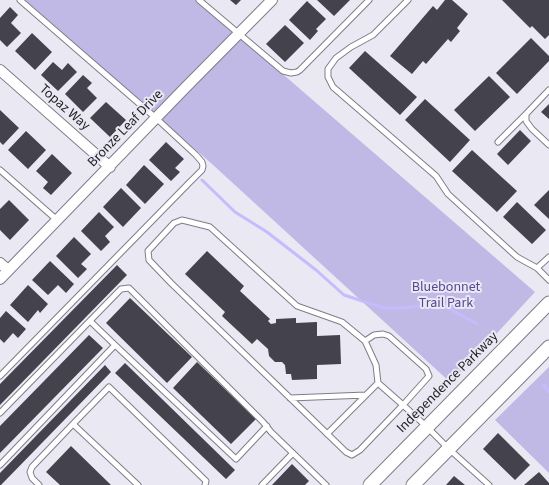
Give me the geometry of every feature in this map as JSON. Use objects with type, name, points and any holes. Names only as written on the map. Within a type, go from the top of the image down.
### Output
[{"type":"main road","name":"Independence Parkway","points":[[370,485],[549,303]]},
{"type":"main road","points":[[414,485],[549,348]]},
{"type":"street","name":"Bronze Leaf Drive","points":[[0,279],[272,0]]},
{"type":"street","name":"Topaz Way","points":[[0,70],[110,167]]},
{"type":"street","points":[[0,263],[8,270]]},
{"type":"lane","points":[[0,376],[203,168],[203,164],[200,160],[157,119],[20,0]]},
{"type":"lane","points":[[199,0],[283,71],[291,73],[300,70],[369,0]]},
{"type":"lane","points":[[408,0],[373,34],[336,58],[328,69],[328,77],[333,87],[436,176],[448,194],[517,257],[537,268],[549,280]]},
{"type":"lane","points":[[498,142],[549,90]]},
{"type":"lane","points":[[526,114],[526,121],[549,145]]},
{"type":"lane","points":[[0,170],[57,220]]},
{"type":"lane","points":[[365,341],[374,335],[383,334],[389,336],[426,369],[429,376],[403,405],[360,450],[352,455],[346,452],[170,283],[149,260],[148,251],[174,223],[182,220],[210,227],[297,306],[342,322],[365,341],[376,364],[378,383],[403,405],[427,427],[489,485]]},
{"type":"lane","points":[[537,268],[549,257]]},
{"type":"lane","points":[[0,413],[121,289],[129,288],[324,484]]},
{"type":"lane","points":[[90,321],[236,459],[267,426]]},
{"type":"lane","points":[[0,465],[115,345]]},
{"type":"lane","points":[[327,434],[378,383]]},
{"type":"lane","points":[[39,485],[32,478],[30,472],[32,467],[109,387],[206,481],[205,485]]},
{"type":"lane","points":[[290,398],[366,395]]},
{"type":"lane","points":[[73,424],[138,485]]},
{"type":"lane","points":[[262,485],[293,453]]},
{"type":"green space","name":"Bluebonnet Trail Park","points":[[25,0],[197,0],[535,292],[451,383],[212,164]]},
{"type":"green space","points":[[549,367],[549,473],[495,420]]},
{"type":"building","points":[[230,0],[241,0],[236,5]]},
{"type":"building","points":[[317,0],[350,0],[334,16]]},
{"type":"building","points":[[445,0],[452,0],[468,14],[457,28],[460,31],[451,42],[448,39],[426,64],[423,61],[412,74],[390,56],[433,6],[437,10]]},
{"type":"building","points":[[502,0],[549,0],[549,35],[545,39],[532,26],[530,28]]},
{"type":"building","points":[[307,1],[326,19],[316,29],[318,31],[310,40],[289,20]]},
{"type":"building","points":[[10,7],[18,15],[11,23],[21,33],[7,47],[0,40],[0,18]]},
{"type":"building","points":[[285,25],[304,43],[285,62],[266,44]]},
{"type":"building","points":[[32,33],[52,52],[35,70],[15,51]]},
{"type":"building","points":[[531,38],[549,56],[549,61],[517,94],[496,73]]},
{"type":"building","points":[[365,51],[417,97],[400,115],[349,68]]},
{"type":"building","points":[[53,62],[62,70],[68,63],[77,72],[58,91],[41,75]]},
{"type":"building","points":[[83,75],[92,83],[87,88],[97,98],[83,112],[65,94]]},
{"type":"building","points":[[489,76],[510,97],[475,131],[454,110]]},
{"type":"building","points":[[425,99],[470,140],[450,162],[405,120]]},
{"type":"building","points":[[106,102],[126,120],[110,137],[90,118]]},
{"type":"building","points":[[549,104],[549,119],[541,112]]},
{"type":"building","points":[[0,110],[19,128],[3,145],[0,142]]},
{"type":"building","points":[[520,130],[531,141],[508,165],[497,154]]},
{"type":"building","points":[[26,131],[46,150],[28,169],[8,150]]},
{"type":"building","points":[[166,142],[184,159],[175,168],[180,172],[171,181],[149,160]]},
{"type":"building","points":[[472,150],[517,191],[497,212],[452,171]]},
{"type":"building","points":[[52,154],[72,173],[51,195],[43,188],[48,182],[36,171]]},
{"type":"building","points":[[144,165],[164,184],[145,204],[126,185]]},
{"type":"building","points":[[121,188],[141,208],[123,227],[103,207]]},
{"type":"building","points":[[549,190],[549,219],[534,205]]},
{"type":"building","points":[[9,200],[29,220],[10,240],[0,230],[0,209]]},
{"type":"building","points":[[517,202],[546,230],[532,244],[503,217]]},
{"type":"building","points":[[99,212],[114,227],[105,236],[110,242],[101,251],[81,231]]},
{"type":"building","points":[[74,237],[91,254],[81,264],[87,269],[78,278],[56,256]]},
{"type":"building","points":[[207,251],[244,286],[240,291],[270,319],[268,321],[271,324],[276,323],[276,319],[296,318],[296,323],[317,322],[317,336],[340,335],[341,364],[317,365],[317,379],[292,380],[291,374],[286,374],[285,365],[282,362],[275,362],[269,356],[268,349],[257,339],[252,344],[222,316],[225,312],[185,274]]},
{"type":"building","points":[[50,261],[74,284],[66,293],[58,285],[48,295],[32,280]]},
{"type":"building","points":[[117,265],[127,275],[0,405],[0,384]]},
{"type":"building","points":[[28,285],[48,304],[40,313],[38,310],[28,322],[10,305]]},
{"type":"building","points":[[130,298],[192,357],[167,383],[106,323]]},
{"type":"building","points":[[6,311],[26,329],[18,338],[13,333],[4,343],[0,339],[0,318]]},
{"type":"building","points":[[89,335],[103,348],[0,453],[0,426]]},
{"type":"building","points":[[197,362],[256,419],[231,444],[173,388]]},
{"type":"building","points":[[125,363],[235,470],[226,479],[115,373]]},
{"type":"building","points":[[105,365],[111,372],[0,485],[0,473]]},
{"type":"building","points":[[498,433],[530,465],[515,480],[483,449]]},
{"type":"building","points":[[71,446],[111,485],[60,485],[46,472]]},
{"type":"building","points":[[292,464],[309,481],[305,485],[272,485]]},
{"type":"building","points":[[539,472],[549,483],[549,485],[524,485]]},
{"type":"building","points":[[454,476],[465,485],[446,485]]},
{"type":"waterway","points":[[202,180],[235,212],[267,232],[316,270],[344,295],[384,308],[421,306],[448,308],[477,324]]},
{"type":"waterway","points":[[544,385],[549,392]]}]
